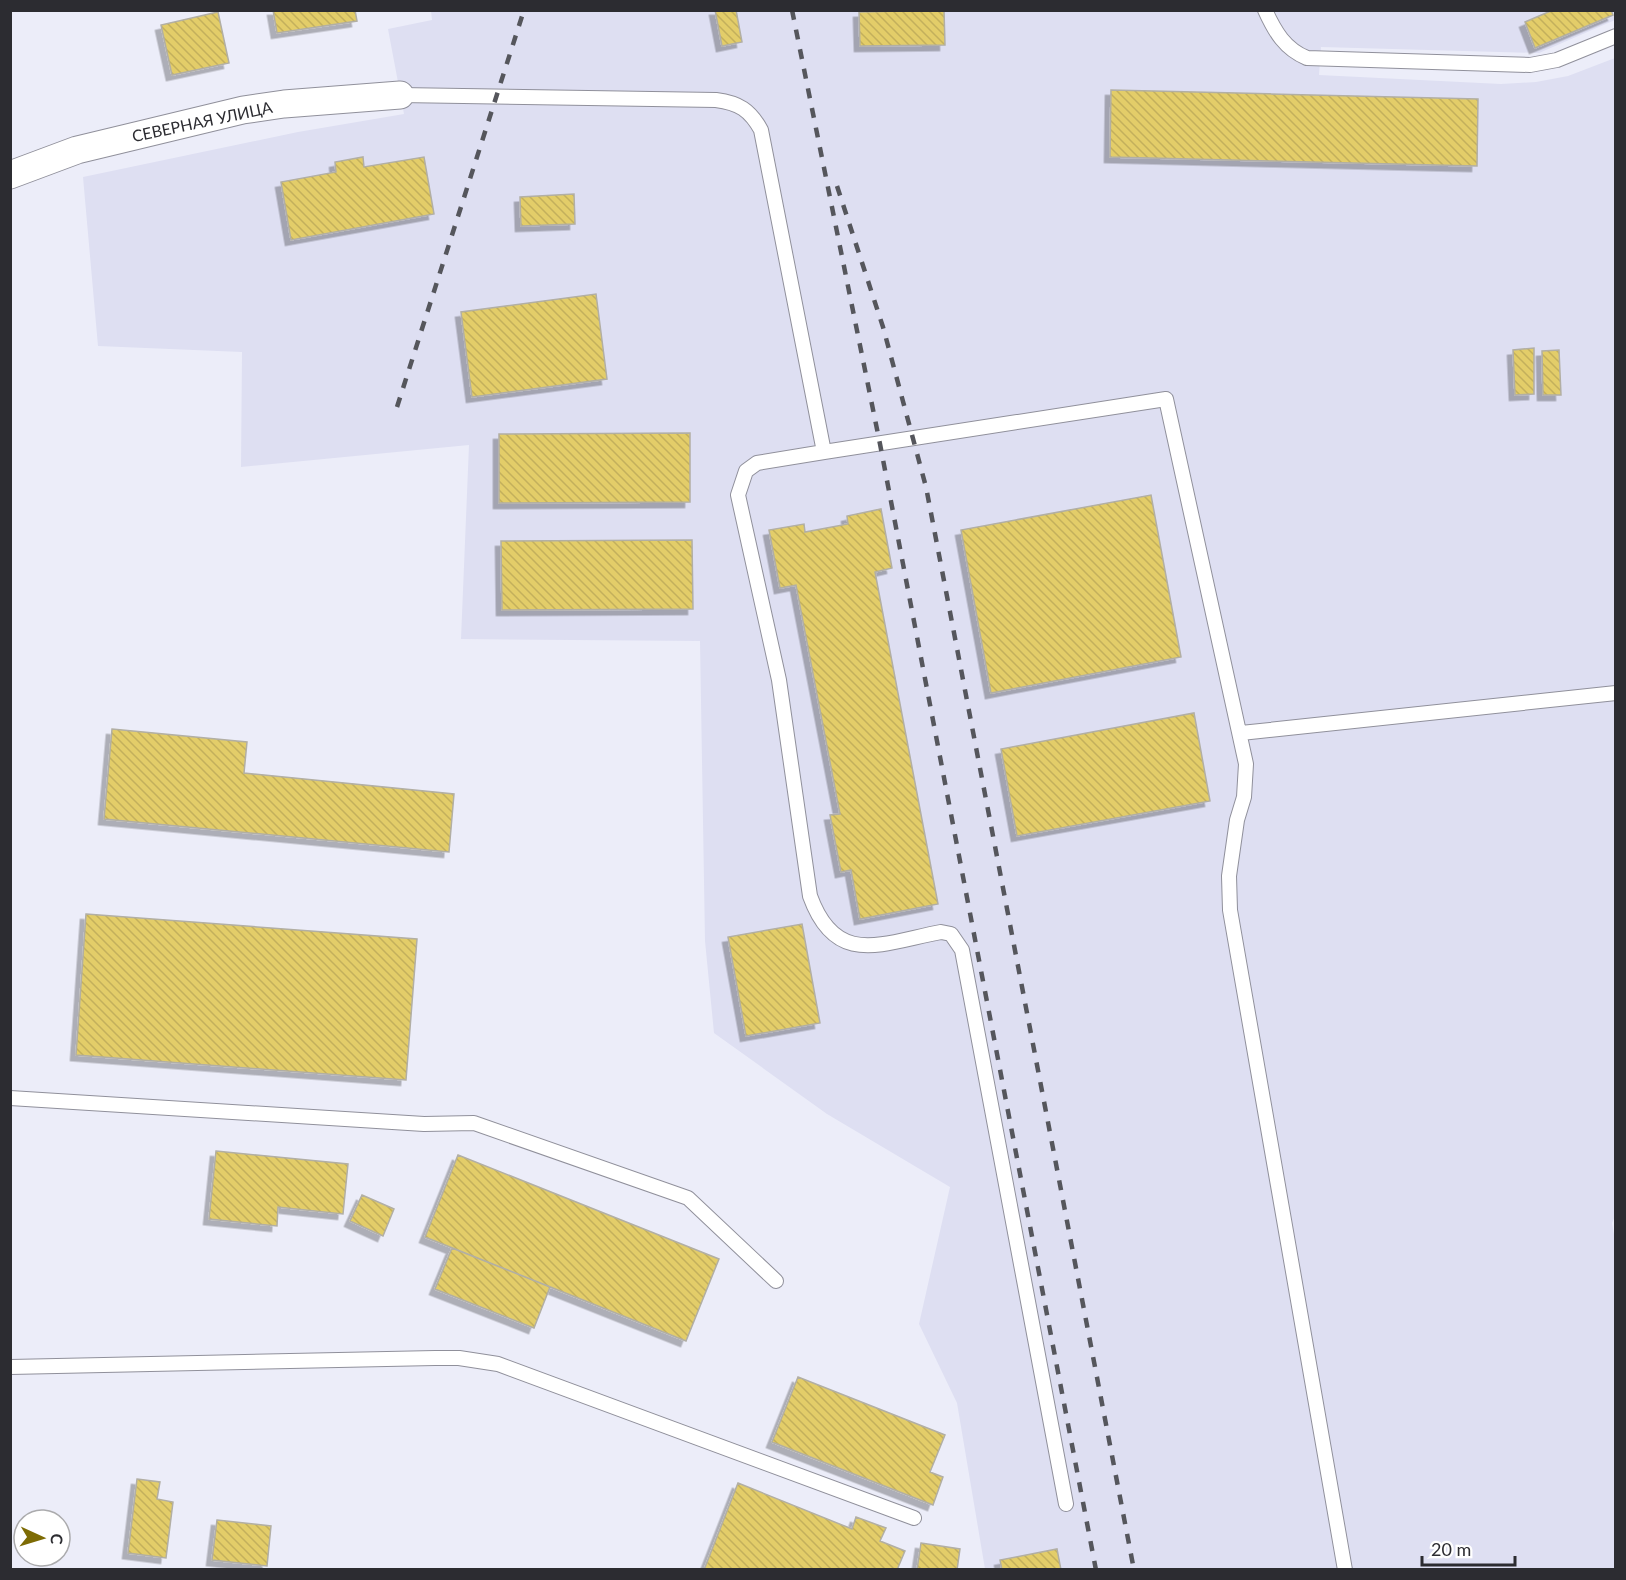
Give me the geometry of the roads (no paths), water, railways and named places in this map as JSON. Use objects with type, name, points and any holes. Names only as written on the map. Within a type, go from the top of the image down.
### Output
[{"type":"street","name":"СЕВЕРНАЯ УЛИЦА","points":[[10,175],[77,150],[243,110],[313,101],[400,95]]},
{"type":"lane","points":[[1265,10],[1274,30],[1284,42],[1295,53],[1307,58],[1530,65],[1557,60],[1616,36]]},
{"type":"lane","points":[[400,95],[716,100],[733,102],[746,108],[761,130],[824,452]]},
{"type":"lane","points":[[1066,1504],[962,950],[951,933],[941,932],[862,946],[841,941],[828,930],[816,914],[810,896],[779,680],[738,495],[746,471],[757,463],[1166,399],[1246,764],[1244,797],[1237,820],[1229,876],[1230,910],[1345,1569]]},
{"type":"lane","points":[[1241,733],[1616,693]]},
{"type":"lane","points":[[10,1098],[424,1124],[474,1124],[688,1198],[776,1281]]},
{"type":"lane","points":[[10,1367],[435,1358],[479,1360],[498,1364],[914,1518]]},
{"type":"railway","points":[[397,407],[524,10]]},
{"type":"railway","points":[[792,10],[880,444],[1096,1570]]},
{"type":"railway","points":[[837,186],[883,327],[926,487],[1134,1570]]}]
